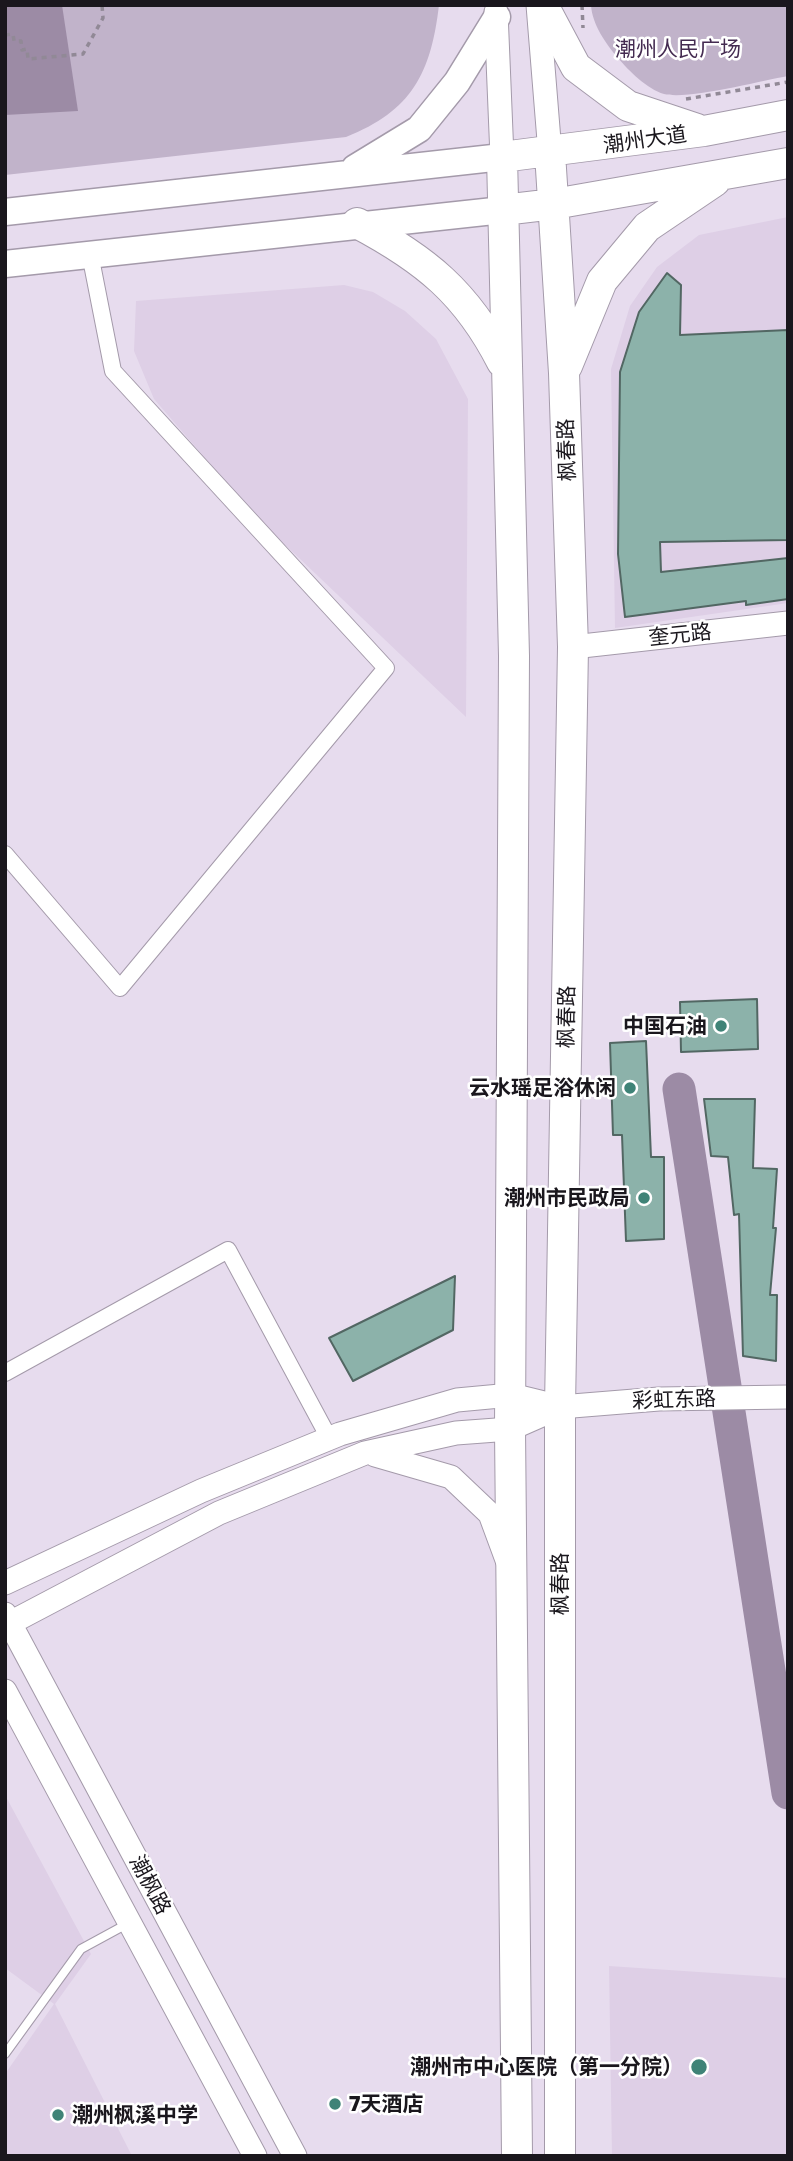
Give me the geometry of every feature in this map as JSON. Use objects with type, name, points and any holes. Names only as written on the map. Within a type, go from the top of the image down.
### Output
[{"type":"highway","points":[[543,5],[576,67],[628,106],[704,131]]},
{"type":"highway","name":"潮州大道","points":[[502,157],[550,153],[704,131],[788,115]]},
{"type":"highway","name":"枫春路","points":[[550,153],[564,373],[573,646],[560,1407],[560,2156]]},
{"type":"highway","points":[[502,157],[514,656],[510,1429],[517,2156]]},
{"type":"highway","points":[[502,210],[554,204],[788,163]]},
{"type":"highway","points":[[564,373],[602,281],[647,227],[725,175]]},
{"type":"highway","points":[[357,223],[404,248],[453,289],[484,325],[507,371]]},
{"type":"main road","name":"枫春路","points":[[538,5],[550,153]]},
{"type":"main road","points":[[5,212],[502,157],[496,11]]},
{"type":"main road","points":[[348,172],[419,129],[457,82],[496,11]]},
{"type":"main road","points":[[5,264],[357,223],[502,210]]},
{"type":"main road","name":"奎元路","points":[[573,646],[788,623]]},
{"type":"main road","points":[[5,1583],[201,1491],[329,1438],[457,1400],[511,1395],[560,1407]]},
{"type":"main road","name":"彩虹东路","points":[[560,1407],[659,1399],[788,1397]]},
{"type":"main road","points":[[8,1618],[219,1513],[365,1453],[456,1433],[510,1429],[560,1407]]},
{"type":"main road","points":[[365,1453],[406,1461],[451,1477],[490,1514],[511,1573]]},
{"type":"main road","name":"潮枫路","points":[[8,1618],[295,2156]]},
{"type":"main road","name":"潮枫路","points":[[5,1691],[16,1721],[255,2156]]},
{"type":"street","points":[[5,854],[120,988],[386,668],[113,371],[90,254]]},
{"type":"street","points":[[5,1373],[228,1250],[329,1438]]},
{"type":"lane","points":[[5,2054],[80,1949],[129,1923]]},
{"type":"path","points":[[5,35],[13,34],[14,41],[21,40],[22,50],[27,49],[28,58],[83,54],[103,18],[102,5]]},
{"type":"path","points":[[582,5],[584,38]]},
{"type":"path","points":[[675,101],[788,82]]},
{"type":"shaded area","points":[[5,5],[62,5],[78,111],[5,115]]},
{"type":"shaded area","points":[[788,217],[788,603],[615,628],[611,369],[630,306],[657,267],[699,235]]},
{"type":"shaded area","points":[[344,285],[373,292],[405,311],[436,339],[468,399],[466,717],[256,517],[154,399],[134,351],[136,301]]},
{"type":"shaded area","points":[[5,1795],[91,1954],[55,2004],[132,2156],[5,2156],[5,2074],[54,2004],[5,1968]]},
{"type":"shaded area","name":"潮州市中心医院（第一分院）","points":[[609,1966],[788,1978],[788,2156],[612,2156]]},
{"type":"green space","points":[[5,5],[439,5],[430,51],[414,87],[387,115],[346,137],[5,175]]},
{"type":"green space","name":"潮州人民广场","points":[[591,5],[788,5],[788,76],[706,92],[664,94],[639,79],[613,52],[597,26]]},
{"type":"building","points":[[667,273],[681,285],[680,335],[788,330],[788,540],[660,542],[661,572],[788,558],[788,599],[746,605],[746,601],[625,617],[618,554],[620,372],[639,312]]},
{"type":"building","points":[[757,999],[758,1049],[681,1052],[680,1002]]},
{"type":"building","points":[[646,1041],[651,1157],[664,1157],[664,1239],[626,1241],[622,1135],[613,1135],[610,1043]]},
{"type":"building","points":[[704,1099],[755,1099],[753,1168],[777,1169],[773,1228],[776,1228],[770,1295],[777,1295],[776,1361],[743,1356],[739,1214],[734,1215],[728,1157],[711,1156]]},
{"type":"building","points":[[455,1276],[453,1330],[353,1381],[329,1338]]},
{"type":"waterway","points":[[679,1089],[788,1793]]},
{"type":"place","name":"中国石油","points":[[721,1026]]},
{"type":"place","name":"云水瑶足浴休闲","points":[[630,1088]]},
{"type":"place","name":"潮州市民政局","points":[[644,1198]]},
{"type":"place","name":"潮州市中心医院（第一分院）","points":[[699,2067]]},
{"type":"place","name":"7天酒店","points":[[335,2104]]},
{"type":"place","name":"潮州枫溪中学","points":[[58,2115]]}]
